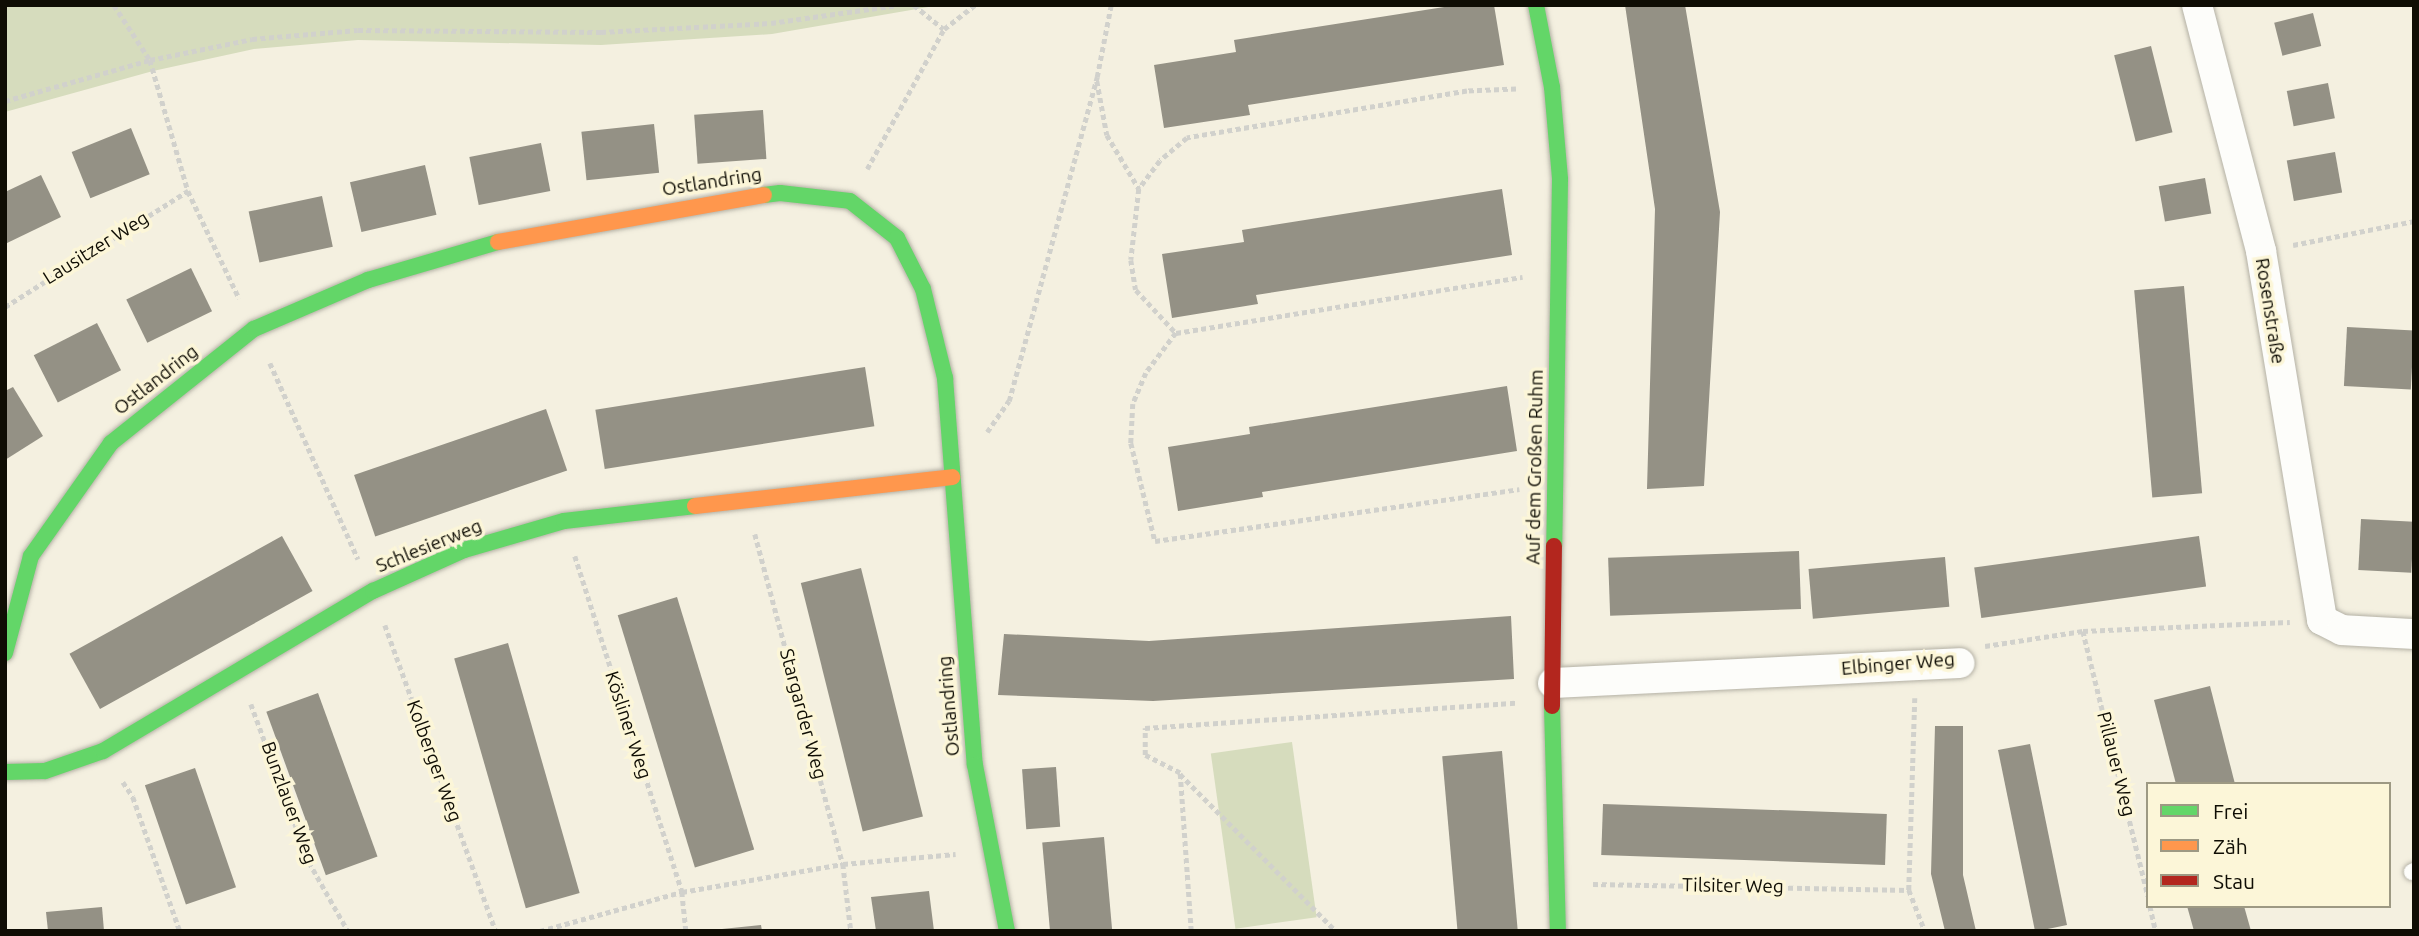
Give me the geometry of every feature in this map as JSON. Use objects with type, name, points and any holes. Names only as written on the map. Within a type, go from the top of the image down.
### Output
[{"type":"street","name":"Auf dem Großen Ruhm","points":[[1536,5],[1552,88],[1560,179],[1553,692],[1558,931]]},
{"type":"street","name":"Rosenstraße","points":[[2197,5],[2261,251],[2322,621]]},
{"type":"street","name":"Ostlandring","points":[[5,653],[31,556],[111,443],[254,329],[368,280],[488,244],[695,205],[780,193],[850,201],[897,238],[923,289],[945,378],[975,765],[1007,931]]},
{"type":"street","name":"Schlesierweg","points":[[5,772],[45,771],[103,751],[373,591],[464,550],[564,521],[952,477]]},
{"type":"street","points":[[2322,621],[2342,630],[2414,634]]},
{"type":"street","name":"Elbinger Weg","points":[[1553,692],[1960,663]]},
{"type":"path","points":[[5,102],[150,60],[252,39],[358,30],[601,32],[771,23],[898,5]]},
{"type":"path","points":[[914,5],[944,29]]},
{"type":"path","points":[[850,201],[944,29],[975,5]]},
{"type":"path","points":[[983,438],[1009,401],[1097,77],[1111,5]]},
{"type":"path","points":[[1097,77],[1107,135],[1139,189]]},
{"type":"path","points":[[1176,333],[1136,290],[1131,260],[1139,189],[1160,161],[1187,138],[1468,91],[1552,88]]},
{"type":"path","name":"Lausitzer Weg","points":[[5,307],[188,191]]},
{"type":"path","points":[[2261,251],[2414,221]]},
{"type":"path","points":[[1555,484],[1155,541],[1131,443],[1133,404],[1146,373],[1176,333],[1559,271]]},
{"type":"path","name":"Stargarder Weg","points":[[745,499],[843,864],[851,931]]},
{"type":"path","name":"Kösliner Weg","points":[[564,521],[681,892],[686,931]]},
{"type":"path","name":"Kolberger Weg","points":[[373,591],[496,931]]},
{"type":"path","name":"Elbinger Weg","points":[[1960,663],[1974,648],[2084,631],[2322,621]]},
{"type":"path","name":"Pillauer Weg","points":[[2084,631],[2146,888]]},
{"type":"path","points":[[1916,666],[1909,890],[1925,931]]},
{"type":"path","name":"Bunzlauer Weg","points":[[237,673],[261,726],[309,862],[348,931]]},
{"type":"path","points":[[1336,931],[1180,773],[1145,755],[1145,728],[1553,692]]},
{"type":"path","points":[[103,751],[133,797],[180,931]]},
{"type":"path","points":[[1180,773],[1191,931]]},
{"type":"path","points":[[540,931],[681,892],[843,864],[992,851]]},
{"type":"path","name":"Tilsiter Weg","points":[[1557,883],[1909,890]]},
{"type":"path","points":[[2150,908],[2156,931]]},
{"type":"green space","points":[[5,5],[940,5],[772,34],[601,45],[358,40],[254,49],[153,71],[5,112]]},
{"type":"green space","points":[[1292,742],[1317,917],[1235,929],[1211,753]]},
{"type":"building","points":[[1457,5],[1494,5],[1504,65],[1248,105],[1250,115],[1164,128],[1154,65],[1236,52],[1234,40]]},
{"type":"building","points":[[1625,5],[1685,5],[1720,212],[1704,486],[1647,489],[1655,209]]},
{"type":"building","points":[[2313,13],[2321,46],[2282,56],[2274,23]]},
{"type":"building","points":[[2151,46],[2173,132],[2136,142],[2114,55]]},
{"type":"building","points":[[2328,83],[2335,118],[2294,126],[2287,91]]},
{"type":"building","points":[[763,110],[766,159],[698,164],[694,115]]},
{"type":"building","points":[[654,124],[659,173],[587,180],[581,132]]},
{"type":"building","points":[[131,128],[150,174],[90,198],[72,152]]},
{"type":"building","points":[[541,143],[550,191],[479,205],[469,157]]},
{"type":"building","points":[[2335,152],[2342,192],[2294,201],[2287,161]]},
{"type":"building","points":[[425,165],[436,215],[361,232],[350,182]]},
{"type":"building","points":[[41,175],[61,217],[5,244],[5,192]]},
{"type":"building","points":[[2205,178],[2211,213],[2165,222],[2159,186]]},
{"type":"building","points":[[1502,189],[1512,255],[1256,295],[1258,304],[1172,318],[1162,254],[1244,242],[1242,230]]},
{"type":"building","points":[[322,196],[333,247],[259,262],[249,212]]},
{"type":"building","points":[[191,268],[212,311],[147,343],[126,300]]},
{"type":"building","points":[[2184,286],[2202,493],[2152,498],[2134,290]]},
{"type":"building","points":[[97,323],[121,370],[58,402],[34,355]]},
{"type":"building","points":[[2347,327],[2414,331],[2411,389],[2344,386]]},
{"type":"building","points":[[865,367],[874,426],[605,469],[595,410]]},
{"type":"building","points":[[1507,386],[1517,451],[1262,492],[1263,497],[1178,511],[1168,447],[1250,434],[1249,427]]},
{"type":"building","points":[[13,387],[43,436],[5,460],[5,391]]},
{"type":"building","points":[[546,409],[567,470],[375,537],[354,475]]},
{"type":"building","points":[[2361,519],[2414,522],[2411,573],[2358,570]]},
{"type":"building","points":[[282,536],[313,591],[100,709],[69,654]]},
{"type":"building","points":[[2199,536],[2206,587],[1981,618],[1974,568]]},
{"type":"building","points":[[1799,551],[1801,609],[1610,616],[1608,558]]},
{"type":"building","points":[[1945,557],[1949,607],[1813,619],[1809,569]]},
{"type":"building","points":[[861,568],[923,816],[863,831],[801,583]]},
{"type":"building","points":[[677,597],[754,849],[695,868],[618,615]]},
{"type":"building","points":[[1511,616],[1514,679],[1153,701],[998,695],[1004,634],[1149,641]]},
{"type":"building","points":[[508,643],[580,893],[526,908],[454,658]]},
{"type":"building","points":[[2210,686],[2234,782],[2175,782],[2154,700]]},
{"type":"building","points":[[318,693],[378,857],[326,875],[266,712]]},
{"type":"building","points":[[1935,726],[1963,726],[1963,875],[1976,931],[1945,931],[1931,874]]},
{"type":"building","points":[[2030,744],[2067,925],[2038,931],[2035,931],[1998,750]]},
{"type":"building","points":[[1502,751],[1518,931],[1458,931],[1442,756]]},
{"type":"building","points":[[1056,767],[1060,827],[1026,829],[1022,769]]},
{"type":"building","points":[[195,768],[236,887],[186,904],[145,785]]},
{"type":"building","points":[[1603,804],[1887,814],[1885,865],[1601,855]]},
{"type":"building","points":[[1104,837],[1112,931],[1050,931],[1042,842]]},
{"type":"building","points":[[929,891],[934,931],[876,931],[871,897]]},
{"type":"building","points":[[102,907],[104,931],[48,931],[46,912]]},
{"type":"building","points":[[2188,908],[2245,908],[2251,931],[2194,931]]},
{"type":"building","points":[[761,925],[762,931],[722,931],[722,929]]},
{"type":"traffic: fast","points":[[1536,5],[1552,87],[1560,179],[1554,546]]},
{"type":"traffic: fast","points":[[764,195],[780,193],[850,201],[897,238],[923,289],[945,378],[975,765],[1007,931]]},
{"type":"traffic: fast","points":[[5,653],[31,556],[111,443],[254,329],[368,280],[498,242]]},
{"type":"traffic: fast","points":[[5,772],[45,771],[103,751],[373,591],[464,550],[564,521],[695,506]]},
{"type":"traffic: fast","points":[[1552,706],[1558,931]]},
{"type":"traffic: slow","points":[[498,242],[764,195]]},
{"type":"traffic: slow","points":[[695,506],[952,477]]},
{"type":"traffic: jam","points":[[1552,706],[1554,546]]}]
